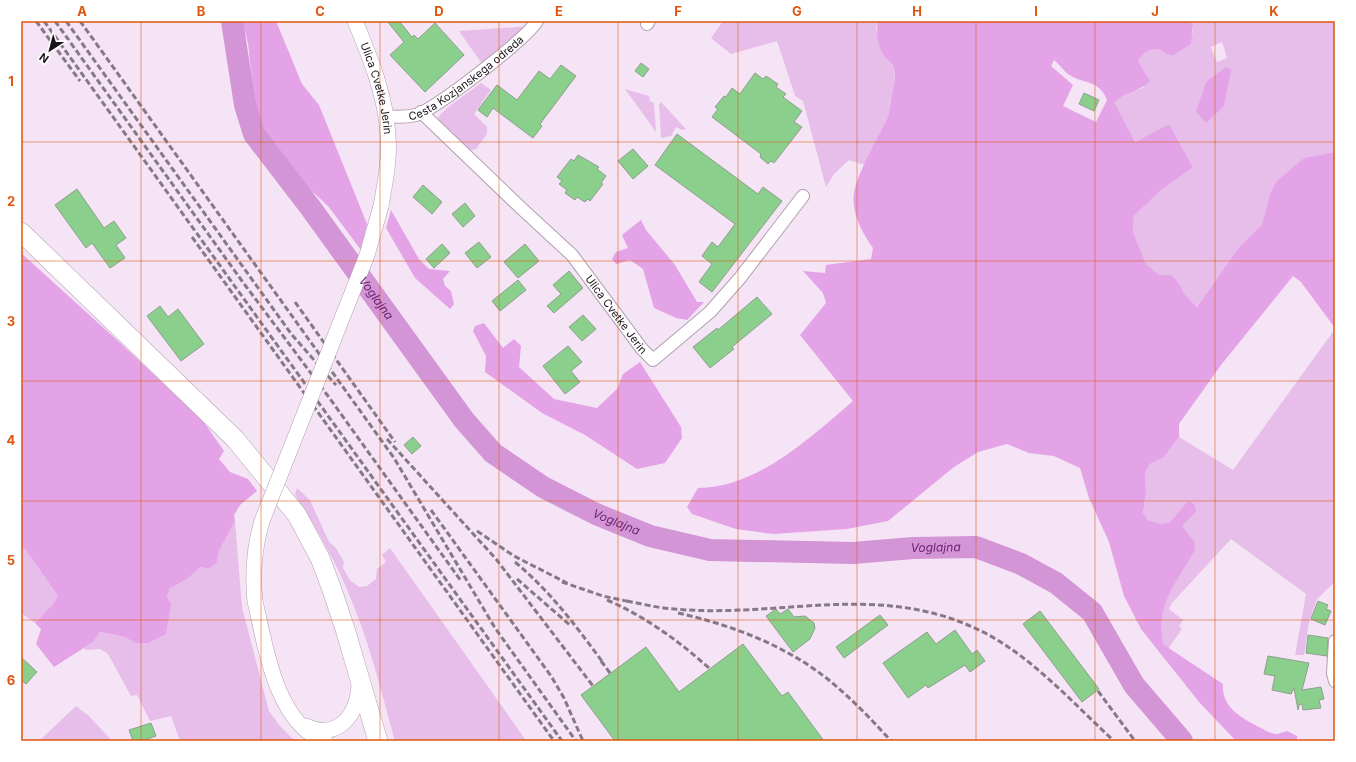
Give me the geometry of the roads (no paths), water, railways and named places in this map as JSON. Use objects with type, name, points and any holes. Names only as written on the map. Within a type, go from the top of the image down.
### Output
[{"type":"main road","points":[[21,232],[235,439],[297,515],[320,558],[345,629],[378,741]]},
{"type":"street","name":"Ulica Cvetke Jerin","points":[[325,741],[307,733],[295,719],[278,687],[269,659],[255,601],[253,567],[257,537],[262,521],[367,255],[381,206],[386,177],[388,136],[374,68],[355,21]]},
{"type":"street","name":"Cesta Kozjanskega odreda","points":[[385,116],[416,115],[441,101],[485,68],[537,21]]},
{"type":"street","name":"Ulica Cvetke Jerin","points":[[421,112],[520,208],[572,255],[642,348],[653,360],[710,312],[740,278],[803,196]]},
{"type":"street","points":[[1335,641],[1333,673],[1335,681]]},
{"type":"street","points":[[295,719],[302,725],[325,731],[341,724],[352,714],[356,705],[359,676]]},
{"type":"waterway","name":"Voglajna","points":[[232,21],[245,105],[254,134],[310,207],[464,420],[493,453],[543,487],[596,514],[650,536],[710,550],[853,553],[913,548],[976,547],[1021,564],[1056,583],[1092,612],[1134,685],[1182,741]]},
{"type":"railway","points":[[36,21],[80,81]]},
{"type":"railway","points":[[44,21],[562,741]]},
{"type":"railway","points":[[55,21],[242,281],[328,396],[461,581]]},
{"type":"railway","points":[[66,21],[292,335],[336,385]]},
{"type":"railway","points":[[80,21],[394,458],[495,628],[576,741]]},
{"type":"railway","points":[[192,237],[554,741]]},
{"type":"railway","points":[[295,302],[395,442]]},
{"type":"railway","points":[[387,439],[496,559],[593,686]]},
{"type":"railway","points":[[431,510],[551,676],[564,698],[583,741]]},
{"type":"railway","points":[[477,531],[514,556],[567,583]]},
{"type":"railway","points":[[515,562],[552,597],[604,664]]},
{"type":"railway","points":[[517,579],[571,626]]},
{"type":"railway","points":[[562,582],[603,596],[631,602]]},
{"type":"railway","points":[[607,600],[662,630],[710,669]]},
{"type":"railway","points":[[627,601],[650,606],[715,611],[832,605],[871,605],[909,608],[948,618],[987,634],[1021,656],[1054,683],[1114,741]]},
{"type":"railway","points":[[678,613],[718,624],[758,638],[796,657],[838,688],[862,710],[891,741]]},
{"type":"railway","points":[[601,661],[610,673]]},
{"type":"railway","points":[[1098,691],[1135,741]]}]
